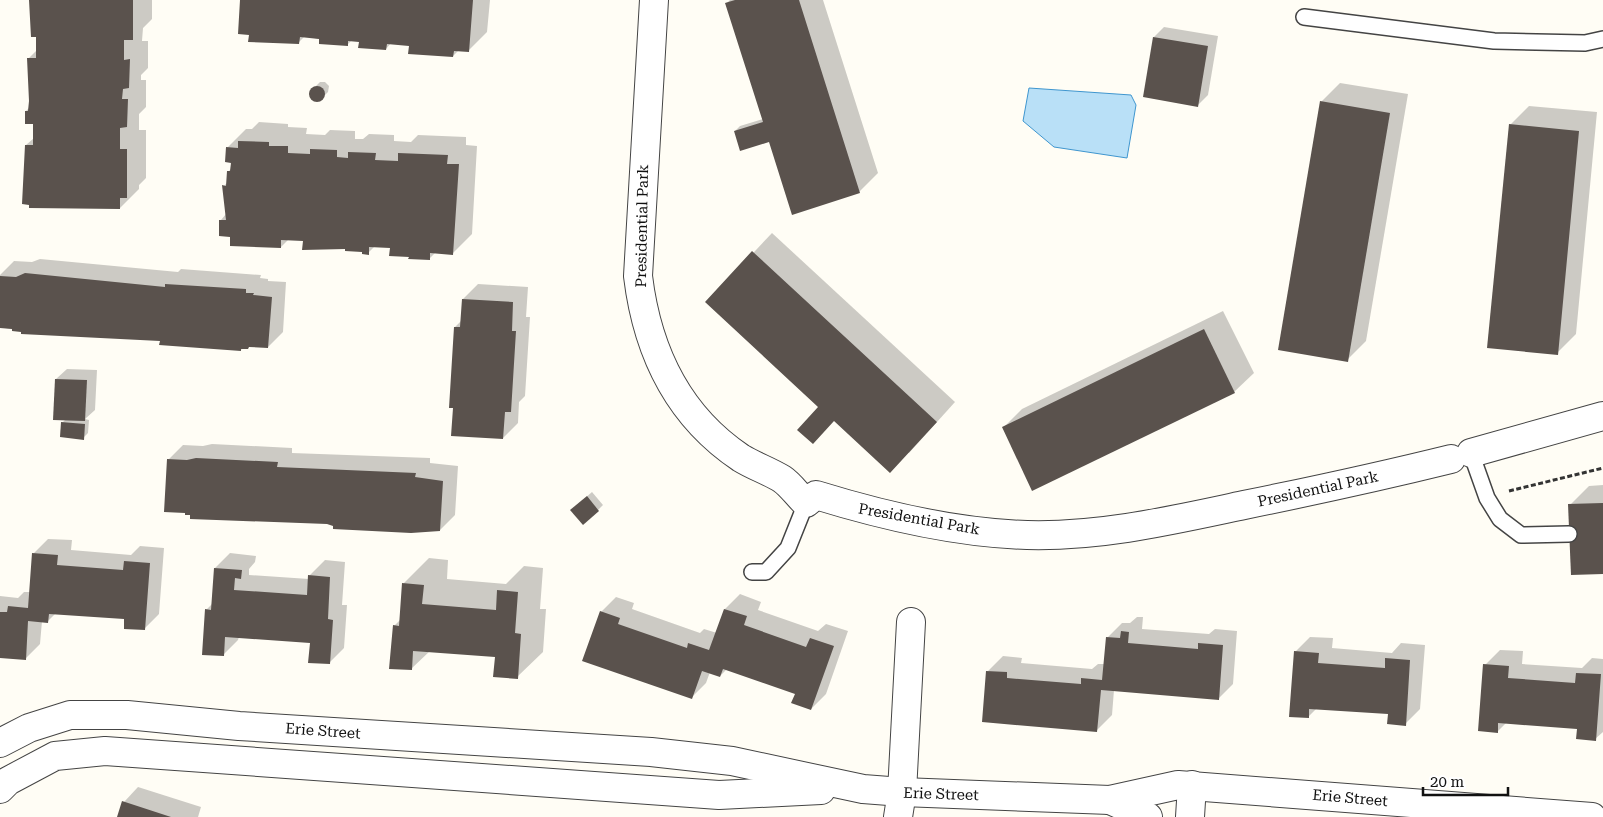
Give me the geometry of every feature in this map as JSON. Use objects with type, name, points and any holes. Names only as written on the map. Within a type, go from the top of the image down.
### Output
[{"type":"street","name":"Presidential Park","points":[[654,0],[638,276],[642,311],[661,367],[676,393],[697,420],[741,458],[784,480],[806,503],[816,495],[873,513],[973,530],[1028,534],[1101,531],[1162,523],[1378,477],[1603,416]]},
{"type":"street","points":[[900,805],[911,622]]},
{"type":"street","name":"Erie Street","points":[[0,743],[29,728],[70,715],[127,715],[239,726],[651,752],[732,761],[863,789],[900,805],[1110,800],[1178,785],[1192,785],[1592,817]]},
{"type":"street","name":"Erie Street","points":[[0,789],[8,782],[55,756],[106,751],[719,794],[863,789]]},
{"type":"street","points":[[646,790],[651,752]]},
{"type":"street","points":[[1190,817],[1192,785]]},
{"type":"street","name":"Erie Street","points":[[1110,800],[1148,817]]},
{"type":"lane","points":[[1304,17],[1494,41],[1585,43],[1603,39]]},
{"type":"lane","points":[[1461,456],[1500,519],[1521,535],[1569,534]]},
{"type":"lane","points":[[752,572],[766,572],[788,548],[806,503]]},
{"type":"path","points":[[1487,498],[1603,468]]},
{"type":"water","points":[[1029,88],[1131,95],[1136,105],[1127,158],[1054,147],[1023,121]]},
{"type":"building","points":[[29,0],[133,0],[133,40],[124,40],[124,60],[130,59],[129,88],[123,89],[122,99],[128,99],[127,127],[120,128],[120,149],[127,149],[127,198],[120,198],[120,209],[29,208],[29,205],[22,204],[25,145],[33,145],[33,124],[25,124],[25,111],[28,111],[29,101],[27,58],[36,58],[36,37],[31,37]]},
{"type":"building","points":[[240,0],[473,0],[469,52],[454,51],[453,57],[408,54],[409,46],[387,44],[386,50],[358,48],[359,42],[348,41],[348,46],[319,44],[319,39],[300,37],[299,44],[248,42],[249,35],[238,34]]},
{"type":"building","points":[[735,0],[799,0],[860,193],[792,215],[769,142],[740,151],[734,131],[763,122],[725,3]]},
{"type":"building","points":[[1153,37],[1208,46],[1198,107],[1143,97]]},
{"type":"building","points":[[317,86],[323,88],[325,94],[323,100],[317,102],[311,100],[309,94],[311,88]]},
{"type":"building","points":[[1320,101],[1390,113],[1348,362],[1278,350]]},
{"type":"building","points":[[1509,124],[1579,131],[1558,355],[1487,348]]},
{"type":"building","points":[[238,141],[269,142],[269,146],[288,146],[288,153],[310,154],[310,149],[337,150],[337,157],[348,158],[348,152],[376,153],[375,160],[398,161],[398,153],[448,155],[447,164],[459,164],[453,255],[430,253],[430,260],[389,256],[390,248],[369,247],[369,255],[362,254],[362,252],[345,251],[345,249],[302,250],[303,241],[281,240],[281,248],[230,246],[230,237],[219,236],[219,220],[226,220],[222,185],[226,186],[227,171],[230,171],[231,163],[225,162],[226,147],[238,148]]},
{"type":"building","points":[[752,251],[937,422],[890,473],[834,421],[813,444],[797,430],[818,407],[705,302]]},
{"type":"building","points":[[25,273],[165,287],[165,284],[246,289],[246,293],[272,297],[268,348],[249,347],[248,349],[241,349],[241,351],[159,345],[160,341],[21,334],[21,332],[12,331],[12,329],[0,328],[0,276],[16,277]]},
{"type":"building","points":[[462,299],[513,302],[512,331],[516,331],[511,412],[505,412],[503,439],[451,436],[453,408],[449,408],[454,327],[460,327]]},
{"type":"building","points":[[1204,329],[1235,393],[1032,491],[1002,427]]},
{"type":"building","points":[[55,379],[87,380],[85,421],[53,420]]},
{"type":"building","points":[[61,422],[85,424],[84,440],[60,437]]},
{"type":"building","points":[[196,458],[278,462],[277,467],[416,473],[415,477],[443,481],[440,531],[411,533],[333,529],[333,526],[327,524],[190,519],[190,515],[185,515],[185,513],[164,512],[167,459],[187,460]]},
{"type":"building","points":[[587,496],[599,511],[583,525],[570,510]]},
{"type":"building","points":[[1603,503],[1603,574],[1571,575],[1568,504]]},
{"type":"building","points":[[32,553],[58,555],[57,565],[123,570],[124,561],[150,563],[145,630],[124,629],[124,619],[49,614],[48,623],[28,621],[26,660],[0,658],[0,612],[7,612],[8,606],[28,608]]},
{"type":"building","points":[[214,568],[242,570],[241,579],[235,578],[234,590],[307,595],[308,575],[330,577],[328,619],[333,620],[330,664],[308,663],[310,643],[225,637],[224,656],[202,655],[205,609],[211,610]]},
{"type":"building","points":[[402,583],[424,585],[422,604],[496,610],[497,590],[518,592],[515,633],[521,634],[518,679],[493,677],[495,657],[413,651],[412,670],[389,669],[393,625],[399,626]]},
{"type":"building","points":[[724,609],[747,616],[744,625],[806,647],[810,638],[834,646],[811,710],[791,703],[795,694],[723,669],[720,677],[702,671],[692,699],[582,661],[600,611],[620,618],[618,624],[687,648],[688,643],[709,650]]},
{"type":"building","points":[[1121,631],[1129,632],[1128,643],[1198,649],[1198,643],[1223,645],[1219,700],[1101,690],[1097,732],[982,722],[986,671],[1007,672],[1007,678],[1081,684],[1081,678],[1102,680],[1106,637],[1120,638]]},
{"type":"building","points":[[1294,651],[1319,653],[1318,663],[1385,668],[1385,658],[1410,660],[1406,726],[1387,724],[1388,714],[1309,709],[1309,718],[1289,717]]},
{"type":"building","points":[[1483,664],[1509,666],[1508,678],[1575,683],[1576,673],[1601,674],[1596,741],[1576,739],[1577,729],[1498,723],[1498,733],[1478,731]]},
{"type":"building","points":[[122,801],[171,817],[117,817]]}]
